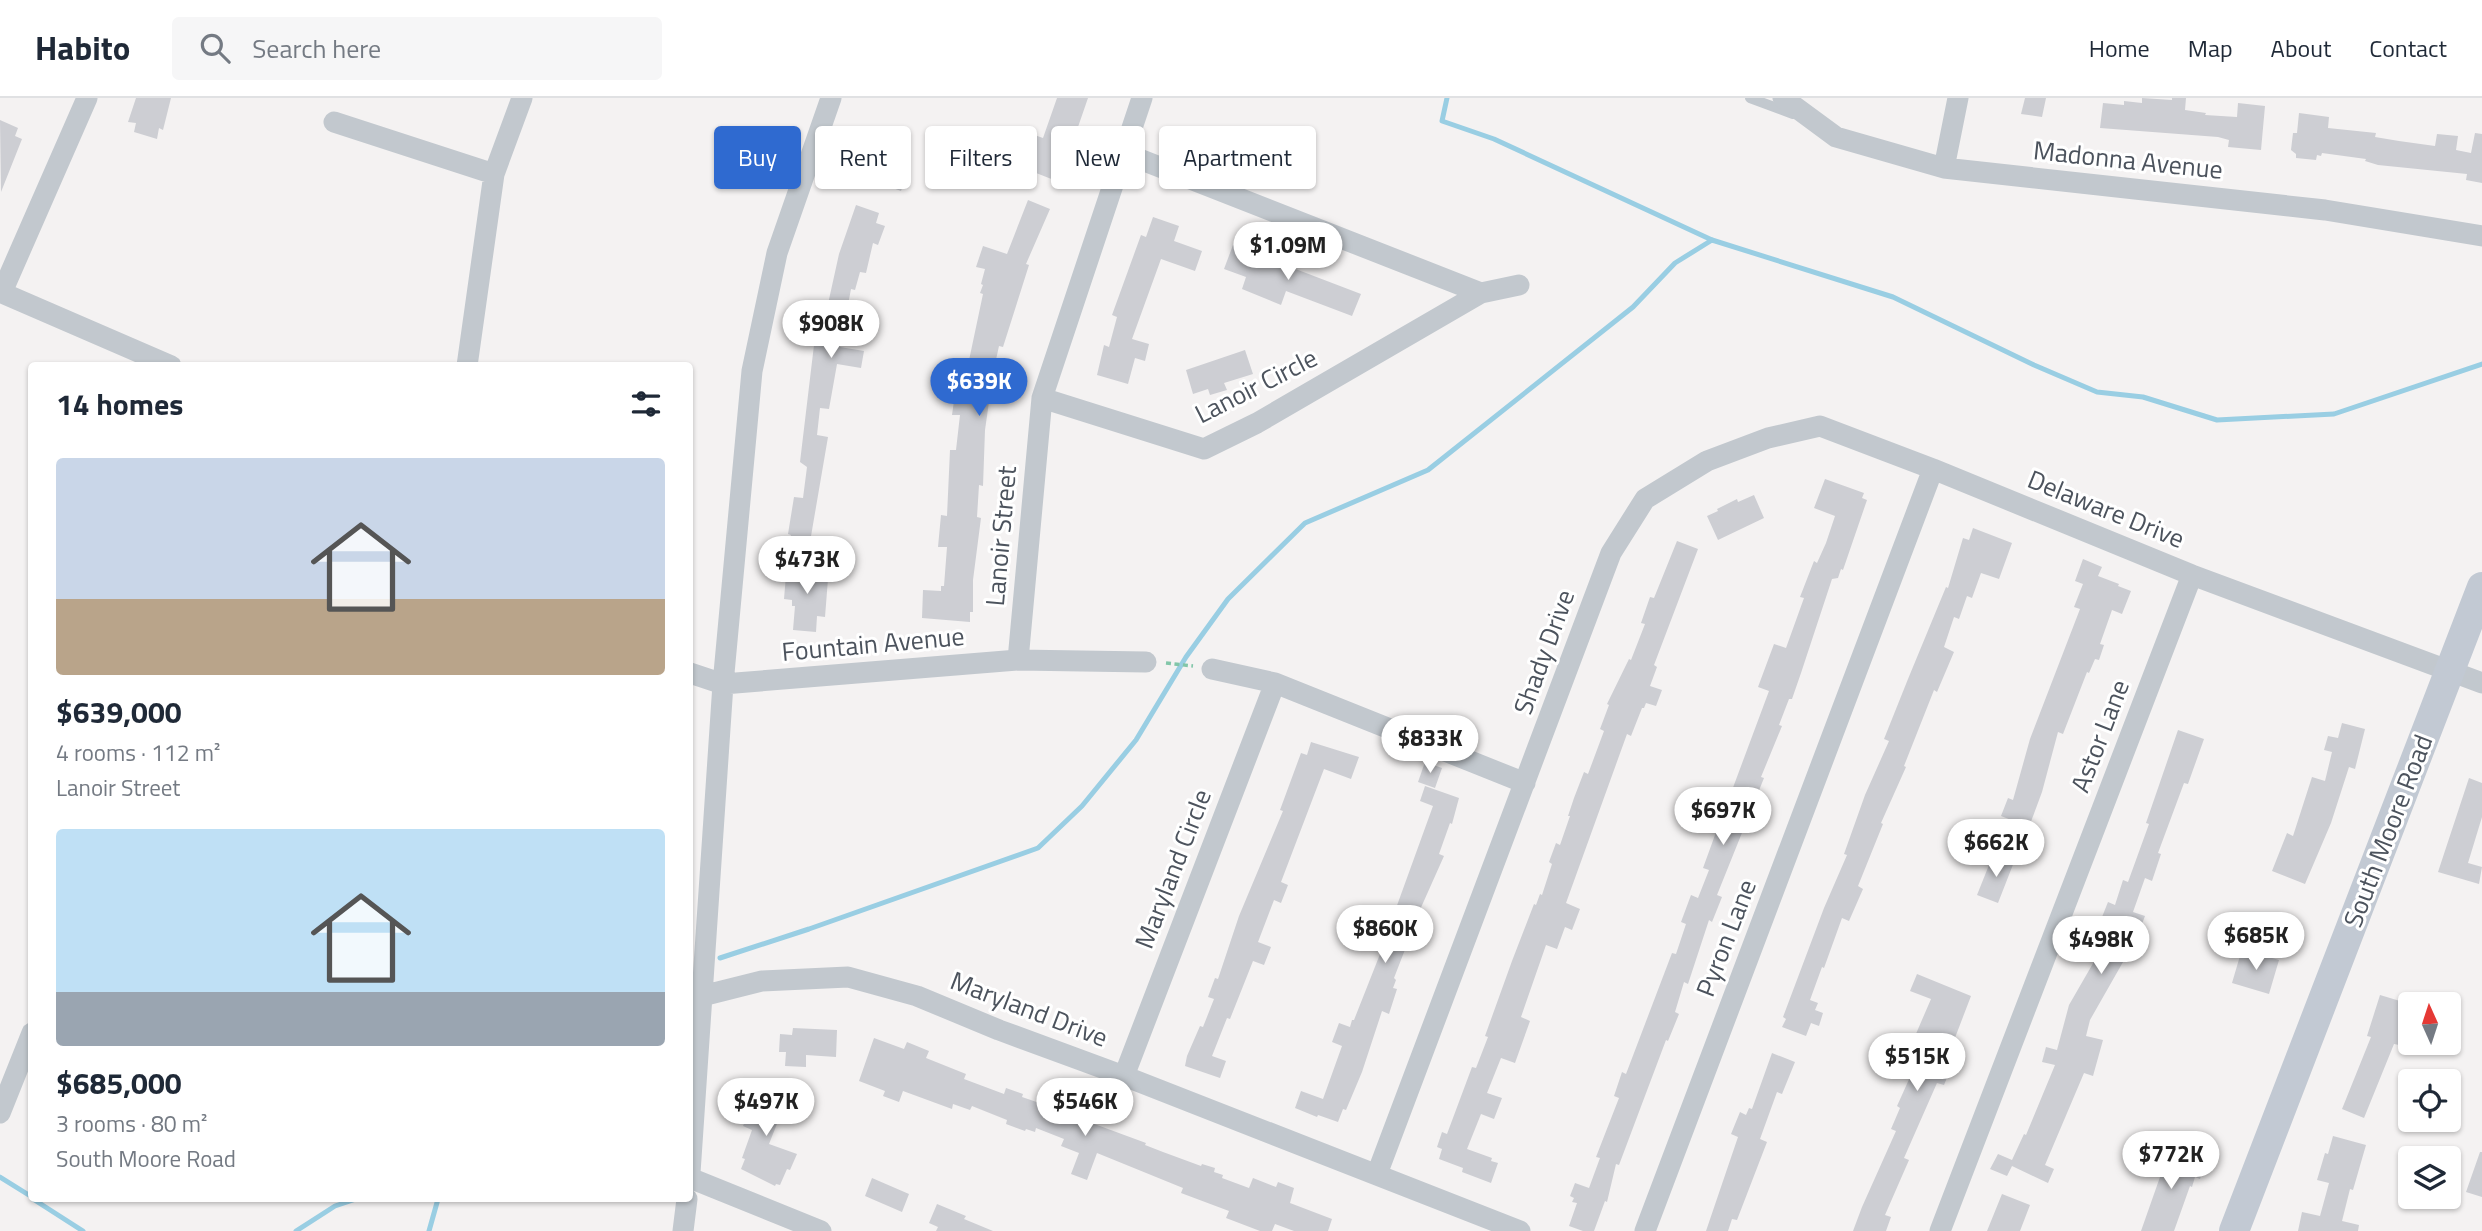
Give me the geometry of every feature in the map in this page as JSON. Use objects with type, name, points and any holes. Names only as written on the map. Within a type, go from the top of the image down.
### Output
[{"type":"main road","name":"South Moore Road","points":[[2234,1231],[2482,587]]},
{"type":"street","points":[[87,98],[1,292],[162,362]]},
{"type":"street","points":[[468,362],[494,174],[522,98]]},
{"type":"street","points":[[693,1131],[723,684],[752,371],[777,253],[831,98]]},
{"type":"street","name":"Lanoir Street","points":[[1133,126],[1142,98]]},
{"type":"street","name":"Madonna Avenue","points":[[1783,98],[1836,136],[1944,168],[2325,210],[2482,236]]},
{"type":"street","points":[[1944,168],[1958,98]]},
{"type":"street","points":[[334,122],[494,174]]},
{"type":"street","points":[[1145,161],[1481,293]]},
{"type":"street","name":"Lanoir Street","points":[[1018,660],[1042,398],[1112,189]]},
{"type":"street","name":"Lanoir Circle","points":[[1042,398],[1205,449],[1256,423],[1481,293],[1519,285]]},
{"type":"street","name":"Delaware Drive","points":[[1707,461],[1768,438],[1820,426],[2192,575],[2482,683]]},
{"type":"street","name":"Shady Drive","points":[[1377,1174],[1611,553],[1645,499],[1707,461]]},
{"type":"street","name":"Pyron Lane","points":[[1645,1231],[1933,469]]},
{"type":"street","name":"Astor Lane","points":[[1940,1231],[2192,575]]},
{"type":"street","name":"Fountain Avenue","points":[[693,674],[723,684],[1018,660],[1156,662]]},
{"type":"street","points":[[1202,667],[1275,683],[1525,783]]},
{"type":"street","name":"Maryland Circle","points":[[1124,1076],[1275,683]]},
{"type":"street","name":"Maryland Drive","points":[[702,996],[762,981],[848,977],[917,996],[1520,1231]]},
{"type":"street","points":[[0,1113],[28,1043]]},
{"type":"street","points":[[693,1177],[821,1231]]},
{"type":"street","points":[[683,1231],[687,1202]]},
{"type":"lane","points":[[1749,98],[1818,124]]},
{"type":"path","points":[[1156,662],[1202,667]]},
{"type":"building","points":[[136,98],[171,98],[163,130],[159,128],[157,139],[134,132],[136,123],[128,122]]},
{"type":"building","points":[[1057,98],[1088,98],[1078,126],[1051,126],[1051,179],[1037,173],[1037,136],[1043,138]]},
{"type":"building","points":[[2025,98],[2046,98],[2042,117],[2021,114]]},
{"type":"building","points":[[2142,98],[2186,98],[2185,110],[2206,113],[2205,115],[2237,117],[2238,103],[2265,106],[2261,150],[2228,147],[2229,140],[2218,137],[2100,128],[2103,103],[2142,103]]},
{"type":"building","points":[[2299,113],[2329,117],[2328,128],[2376,133],[2375,137],[2399,141],[2435,146],[2437,134],[2458,136],[2456,150],[2471,153],[2475,133],[2482,134],[2482,183],[2466,180],[2467,174],[2378,165],[2365,161],[2366,159],[2322,153],[2321,156],[2317,155],[2316,160],[2296,158],[2296,154],[2291,150],[2293,133],[2297,133]]},
{"type":"building","points":[[0,120],[18,128],[15,136],[22,139],[1,192]]},
{"type":"building","points":[[1028,200],[1050,209],[1026,264],[1029,265],[1003,347],[999,346],[990,387],[993,387],[992,402],[989,402],[985,430],[983,486],[979,485],[977,517],[981,518],[973,580],[973,612],[970,612],[970,622],[922,618],[923,590],[941,591],[941,586],[944,586],[947,547],[938,547],[941,515],[947,516],[950,450],[956,450],[960,415],[952,415],[955,394],[959,394],[960,384],[964,384],[983,294],[980,293],[985,269],[976,267],[983,246],[1007,254]]},
{"type":"building","points":[[856,205],[879,213],[876,223],[885,226],[878,245],[873,243],[866,273],[860,272],[855,290],[851,289],[840,347],[864,351],[861,368],[837,364],[829,409],[820,408],[817,435],[828,437],[810,542],[790,538],[791,535],[788,534],[794,497],[803,498],[807,467],[800,462],[817,320],[820,311],[826,313],[839,254]]},
{"type":"building","points":[[1153,217],[1179,226],[1174,241],[1202,251],[1195,271],[1161,259],[1132,339],[1149,344],[1145,361],[1135,358],[1128,384],[1097,375],[1104,345],[1109,347],[1117,317],[1112,315],[1141,235],[1146,237]]},
{"type":"building","points":[[1233,245],[1361,294],[1352,316],[1286,291],[1281,305],[1242,289],[1246,277],[1224,269]]},
{"type":"building","points":[[1245,350],[1253,374],[1224,383],[1227,390],[1210,395],[1208,389],[1193,394],[1186,370]]},
{"type":"building","points":[[1825,479],[1864,493],[1862,498],[1867,500],[1843,570],[1841,569],[1838,578],[1832,579],[1792,699],[1789,699],[1779,725],[1782,726],[1761,777],[1764,778],[1717,895],[1722,897],[1712,922],[1709,920],[1688,984],[1684,982],[1675,1012],[1679,1014],[1668,1041],[1666,1040],[1619,1165],[1616,1164],[1607,1202],[1605,1201],[1594,1231],[1583,1231],[1569,1226],[1577,1203],[1572,1202],[1574,1198],[1570,1196],[1575,1183],[1589,1188],[1600,1158],[1596,1157],[1619,1098],[1614,1096],[1622,1072],[1626,1074],[1672,953],[1676,954],[1686,924],[1681,922],[1691,895],[1698,898],[1709,870],[1703,868],[1717,824],[1769,691],[1758,687],[1774,644],[1786,648],[1804,598],[1800,597],[1814,561],[1817,563],[1826,543],[1835,516],[1814,508]]},
{"type":"building","points":[[1754,495],[1764,518],[1718,540],[1707,516],[1737,499],[1738,502]]},
{"type":"building","points":[[1973,528],[2012,543],[1999,579],[1981,573],[1972,598],[1967,596],[1959,619],[1954,617],[1944,647],[1954,652],[1937,692],[1934,690],[1904,766],[1906,767],[1881,823],[1883,824],[1858,886],[1863,889],[1849,921],[1842,918],[1824,968],[1822,967],[1810,1000],[1818,1003],[1815,1010],[1823,1013],[1819,1026],[1811,1023],[1806,1036],[1782,1027],[1786,1019],[1783,1017],[1847,855],[1844,854],[1865,795],[1889,741],[1884,739],[1946,587],[1948,588],[1963,538],[1969,540]]},
{"type":"building","points":[[1677,541],[1698,549],[1654,665],[1657,667],[1650,686],[1662,690],[1656,706],[1646,703],[1631,736],[1627,734],[1566,903],[1580,909],[1572,930],[1565,927],[1557,949],[1546,945],[1521,1017],[1530,1021],[1515,1063],[1501,1058],[1487,1093],[1502,1098],[1494,1119],[1481,1114],[1467,1149],[1498,1163],[1491,1183],[1462,1172],[1463,1168],[1439,1159],[1442,1149],[1437,1147],[1442,1132],[1447,1134],[1472,1067],[1476,1068],[1512,961],[1534,904],[1536,905],[1540,894],[1542,895],[1556,843],[1560,845],[1584,772],[1588,774],[1604,731],[1600,729],[1609,705],[1607,704],[1629,659],[1631,660],[1645,624],[1641,623],[1650,597],[1654,598]]},
{"type":"building","points":[[2083,559],[2102,567],[2098,576],[2131,591],[2122,614],[2112,610],[2100,644],[2104,645],[2099,660],[2095,659],[2089,673],[2087,672],[2063,734],[2058,732],[2042,792],[2029,827],[2001,816],[2008,798],[2013,800],[2030,739],[2080,609],[2074,607],[2083,584],[2075,581]]},
{"type":"building","points":[[799,560],[818,561],[817,578],[828,579],[825,617],[817,616],[816,632],[793,630],[795,606],[792,606],[792,600],[784,599],[786,575],[798,576]]},
{"type":"building","points":[[2342,723],[2365,729],[2355,769],[2349,767],[2331,823],[2305,884],[2272,871],[2287,833],[2293,836],[2312,777],[2325,781],[2332,752],[2324,750],[2328,736],[2338,738]]},
{"type":"building","points":[[2178,730],[2204,739],[2158,853],[2161,854],[2152,881],[2145,878],[2133,912],[2145,916],[2130,956],[2127,955],[2090,1020],[2086,1036],[2103,1040],[2093,1076],[2084,1073],[2045,1165],[2054,1169],[2048,1183],[2012,1166],[2007,1176],[1990,1169],[1998,1154],[2012,1160],[2024,1134],[2026,1135],[2055,1065],[2042,1062],[2046,1047],[2057,1050],[2069,1005],[2103,946],[2092,942],[2108,902],[2115,905],[2123,880],[2128,882]]},
{"type":"building","points":[[1311,742],[1359,757],[1351,779],[1324,769],[1281,882],[1288,885],[1281,903],[1274,900],[1258,942],[1271,947],[1264,965],[1253,961],[1212,1056],[1226,1061],[1220,1078],[1185,1066],[1187,1056],[1214,999],[1208,997],[1215,978],[1218,979],[1239,916],[1283,811],[1280,810],[1301,753],[1307,755]]},
{"type":"building","points":[[1425,762],[1442,768],[1435,788],[1418,782]]},
{"type":"building","points":[[2469,778],[2482,783],[2482,817],[2468,863],[2482,867],[2479,884],[2438,872]]},
{"type":"building","points":[[1425,786],[1459,798],[1452,824],[1450,823],[1439,854],[1444,856],[1419,912],[1422,913],[1416,930],[1413,929],[1394,978],[1396,980],[1393,988],[1397,989],[1389,1014],[1382,1011],[1346,1110],[1343,1109],[1338,1122],[1318,1115],[1317,1117],[1295,1108],[1301,1091],[1323,1099],[1342,1046],[1332,1042],[1339,1023],[1350,1027],[1354,1020],[1384,944],[1379,942],[1387,920],[1391,922],[1433,806],[1420,801]]},
{"type":"building","points":[[1993,855],[2014,862],[1998,903],[1977,895]]},
{"type":"building","points":[[2242,949],[2279,960],[2269,994],[2232,983]]},
{"type":"building","points":[[1917,974],[1971,996],[1953,1043],[1960,1046],[1944,1085],[1937,1083],[1904,1158],[1909,1160],[1885,1215],[1891,1217],[1886,1231],[1853,1231],[1896,1131],[1891,1129],[1900,1108],[1897,1106],[1920,1055],[1909,1050],[1931,999],[1910,991]]},
{"type":"building","points":[[2380,995],[2398,1000],[2398,1045],[2394,1044],[2364,1118],[2342,1109],[2371,1037],[2367,1036]]},
{"type":"building","points":[[793,1028],[837,1030],[836,1057],[806,1055],[806,1067],[785,1066],[786,1052],[779,1052],[780,1034],[792,1035]]},
{"type":"building","points":[[874,1038],[904,1049],[907,1042],[929,1051],[926,1058],[966,1074],[964,1079],[1004,1094],[1006,1088],[1023,1094],[1022,1097],[1089,1120],[1163,1152],[1201,1166],[1202,1164],[1215,1168],[1214,1172],[1223,1175],[1222,1178],[1249,1188],[1253,1178],[1276,1187],[1278,1182],[1294,1188],[1290,1203],[1332,1219],[1328,1231],[1294,1231],[1275,1224],[1272,1231],[1260,1231],[1226,1218],[1229,1211],[1181,1193],[1183,1188],[1097,1153],[1087,1180],[1071,1174],[1079,1153],[1061,1146],[1064,1139],[1036,1128],[1035,1132],[1025,1131],[1006,1124],[1007,1120],[972,1106],[970,1110],[953,1104],[952,1109],[903,1091],[899,1102],[883,1096],[885,1091],[859,1081]]},
{"type":"building","points":[[1772,1053],[1795,1062],[1782,1094],[1777,1092],[1760,1139],[1767,1142],[1737,1220],[1732,1219],[1728,1231],[1706,1231],[1738,1137],[1731,1134],[1740,1112],[1746,1115],[1749,1108],[1752,1109]]},
{"type":"building","points":[[760,1084],[788,1096],[769,1144],[797,1154],[780,1185],[775,1186],[741,1169],[752,1130],[743,1126]]},
{"type":"building","points":[[2333,1136],[2366,1145],[2342,1221],[2359,1225],[2358,1231],[2298,1231],[2302,1212],[2320,1216],[2329,1183],[2317,1180]]},
{"type":"building","points":[[2163,1149],[2205,1163],[2200,1179],[2195,1177],[2192,1187],[2190,1186],[2174,1231],[2141,1231],[2160,1177],[2155,1175]]},
{"type":"building","points":[[2482,1152],[2482,1197],[2466,1192]]},
{"type":"building","points":[[872,1178],[909,1194],[902,1212],[865,1196]]},
{"type":"building","points":[[2002,1194],[2030,1205],[2020,1231],[1987,1231]]},
{"type":"building","points":[[937,1204],[993,1231],[936,1231],[938,1227],[929,1223]]},
{"type":"waterway","points":[[1447,98],[1442,121],[1494,139],[1712,240],[1893,297],[2034,365],[2097,392],[2143,397],[2217,420],[2334,414],[2482,364]]},
{"type":"waterway","points":[[720,958],[1038,848],[1082,806],[1136,740],[1186,657],[1228,599],[1305,523],[1428,470],[1633,307],[1675,263],[1712,240]]},
{"type":"waterway","points":[[0,1177],[28,1194]]},
{"type":"waterway","points":[[38,1202],[83,1231]]},
{"type":"waterway","points":[[296,1231],[335,1206],[347,1202]]},
{"type":"waterway","points":[[429,1231],[437,1202]]}]
